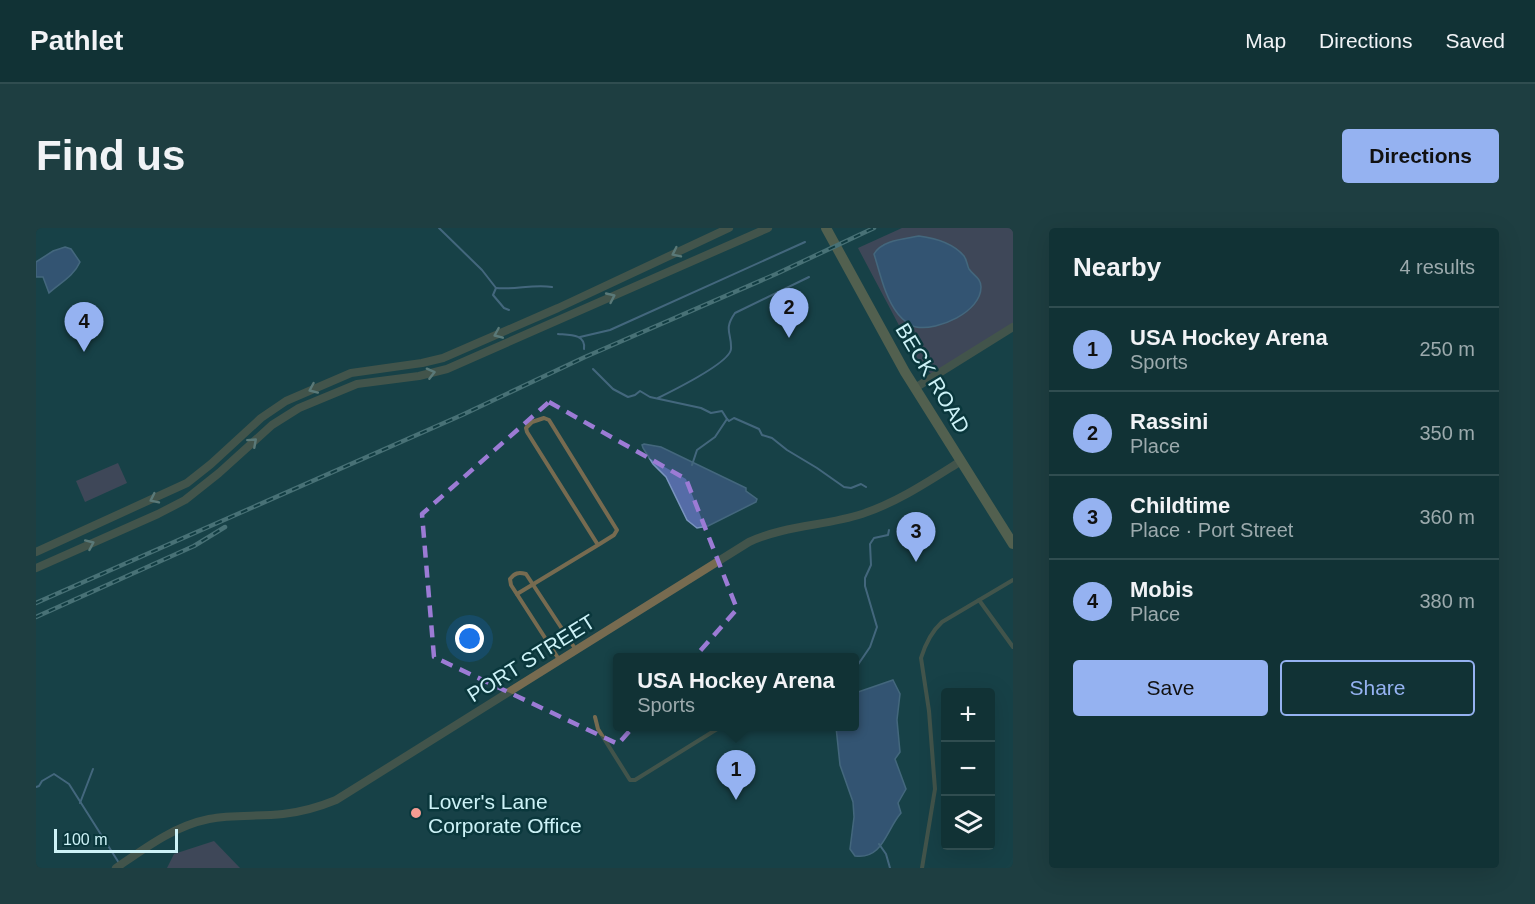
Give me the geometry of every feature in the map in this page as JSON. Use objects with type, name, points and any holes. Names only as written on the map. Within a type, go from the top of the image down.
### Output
[{"type":"main road","name":"BECK ROAD","points":[[826,228],[874,318],[915,388],[1013,544]]},
{"type":"street","points":[[36,553],[187,483],[261,418],[286,401],[351,373],[443,358],[558,308],[729,228]]},
{"type":"street","points":[[38,567],[185,500],[272,425],[299,408],[357,384],[419,376],[447,369],[768,228]]},
{"type":"street","points":[[558,308],[562,320]]},
{"type":"street","points":[[915,388],[1013,327]]},
{"type":"street","name":"PORT STREET","points":[[116,868],[160,838],[193,823],[223,817],[293,813],[336,800],[749,542],[778,531],[861,514],[897,501],[961,461]]},
{"type":"lane","points":[[517,594],[598,545],[614,535],[616,530],[549,420],[544,418],[532,422],[526,428],[527,432],[598,545]]},
{"type":"lane","points":[[36,553],[38,567]]},
{"type":"lane","points":[[560,661],[517,594],[510,579],[514,574],[519,572],[526,574],[577,650]]},
{"type":"lane","points":[[921,868],[935,781],[929,711],[921,658],[935,628],[1013,580]]},
{"type":"lane","points":[[979,600],[1013,647]]},
{"type":"lane","points":[[595,717],[598,729],[630,780],[635,780],[714,731]]},
{"type":"highlighted area","points":[[549,402],[686,479],[737,609],[618,744],[434,657],[422,514]]},
{"type":"shaded area","points":[[902,228],[1013,228],[1013,327],[934,376],[920,365],[858,248]],"holes":[[[919,236],[965,257],[970,270],[978,278],[882,245]]]},
{"type":"shaded area","points":[[118,463],[127,483],[85,502],[76,481]]},
{"type":"shaded area","points":[[214,841],[240,868],[167,868],[174,854]]},
{"type":"water","points":[[919,236],[943,242],[960,251],[969,269],[980,281],[979,296],[966,312],[935,326],[916,327],[909,324],[893,308],[874,254],[888,243]]},
{"type":"water","points":[[65,247],[71,249],[80,262],[70,275],[49,293],[43,277],[36,277],[36,262],[53,251]]},
{"type":"water","points":[[644,444],[661,447],[746,488],[746,491],[757,499],[756,502],[708,526],[697,528],[687,520],[666,477],[653,464],[643,448]]},
{"type":"water","points":[[893,680],[900,694],[897,720],[900,752],[895,759],[906,789],[898,803],[901,813],[883,842],[878,849],[864,856],[855,856],[850,849],[854,817],[853,802],[840,765],[836,731],[859,731],[859,692]]},
{"type":"waterway","points":[[439,228],[482,270],[496,288]]},
{"type":"waterway","points":[[580,337],[610,330],[805,242]]},
{"type":"waterway","points":[[658,398],[711,369],[728,355],[731,349],[729,324],[735,313],[809,277]]},
{"type":"waterway","points":[[496,288],[552,287]]},
{"type":"waterway","points":[[496,288],[493,295],[504,308],[509,310]]},
{"type":"waterway","points":[[558,334],[580,338],[584,349]]},
{"type":"waterway","points":[[593,369],[613,389],[628,397],[640,391],[650,397],[701,408],[711,413],[722,411],[727,419]]},
{"type":"waterway","points":[[727,419],[729,421],[734,418],[759,429],[762,435],[772,438],[844,487],[851,488],[861,484],[866,487]]},
{"type":"waterway","points":[[692,465],[697,450],[715,437],[727,419]]},
{"type":"waterway","points":[[859,663],[870,647],[877,627],[865,586],[865,578],[871,565],[870,544],[874,538],[888,535],[889,530]]},
{"type":"waterway","points":[[80,803],[93,769]]},
{"type":"waterway","points":[[36,787],[54,774],[69,784],[119,863]]},
{"type":"waterway","points":[[879,844],[886,854],[890,868]]},
{"type":"railway","points":[[36,603],[462,415],[585,357],[776,274],[874,228]]},
{"type":"railway","points":[[36,617],[194,546],[225,527]]},
{"type":"place","name":"Rassini","points":[[789,338]]},
{"type":"place","name":"Mobis","points":[[84,352]]},
{"type":"place","name":"Childtime","points":[[916,562]]},
{"type":"place","name":"USA Hockey Arena","points":[[736,800]]},
{"type":"place","name":"Lover's Lane Corporate Office","points":[[416,813]]}]
